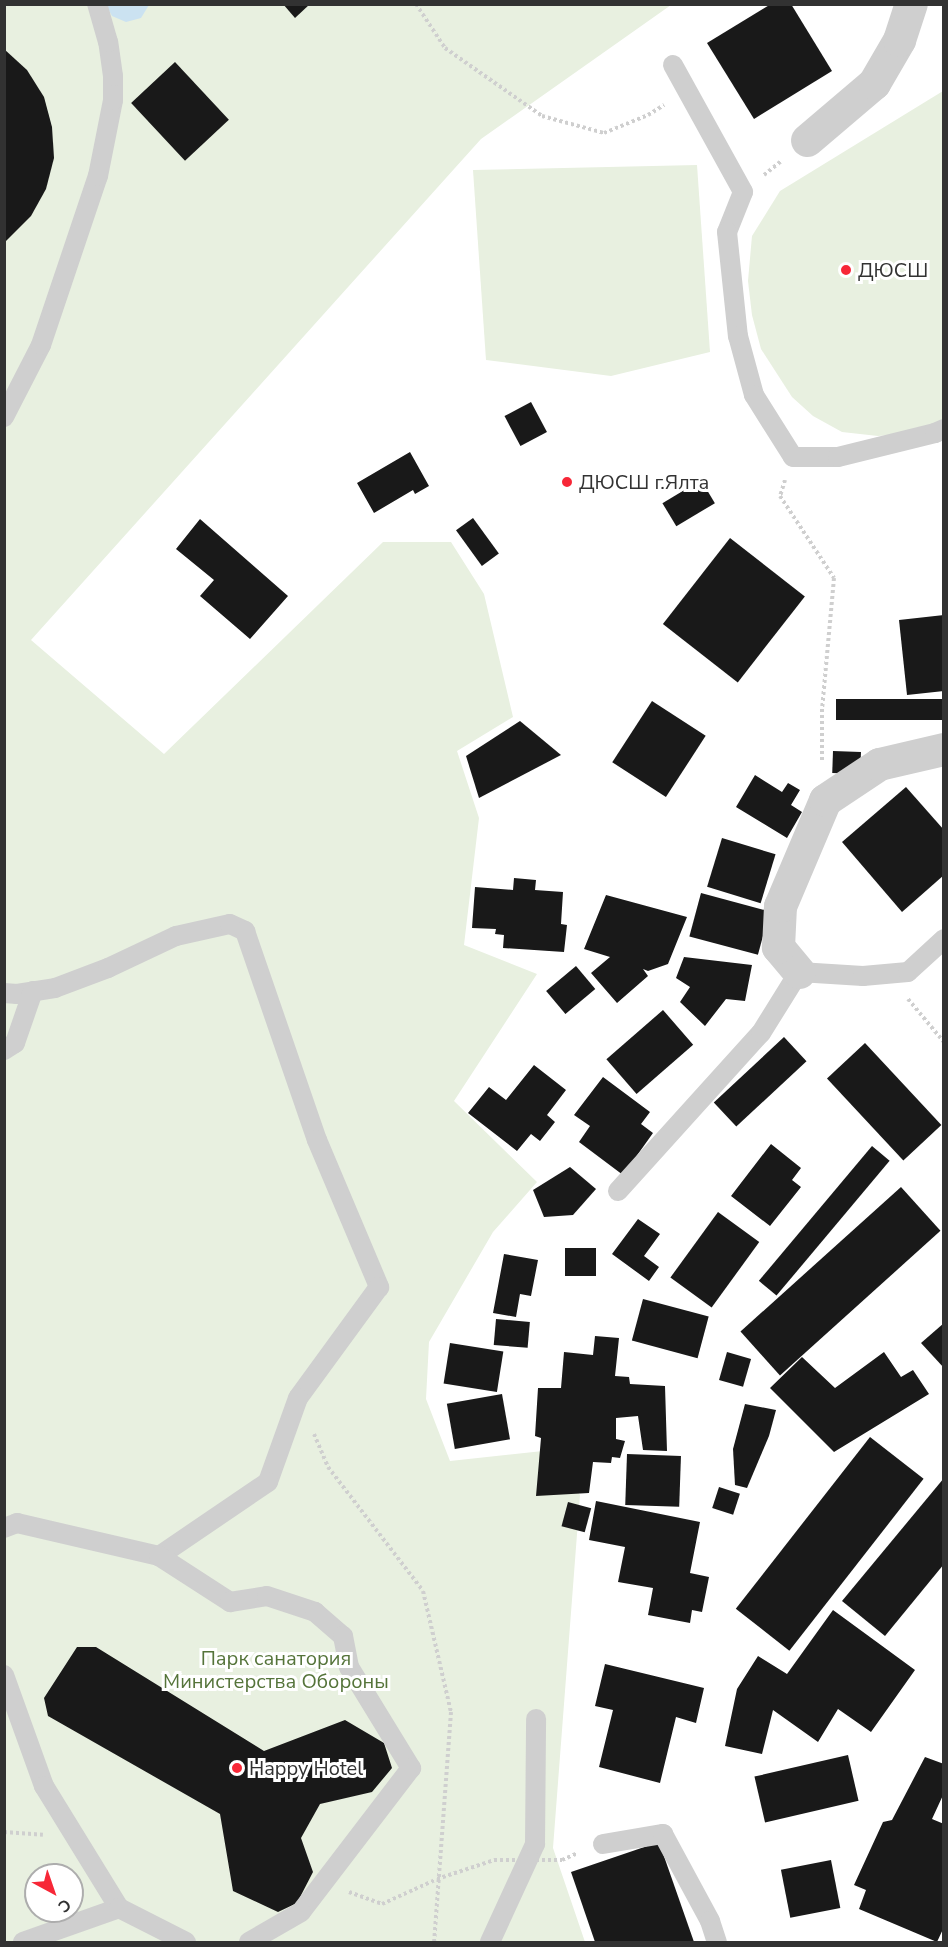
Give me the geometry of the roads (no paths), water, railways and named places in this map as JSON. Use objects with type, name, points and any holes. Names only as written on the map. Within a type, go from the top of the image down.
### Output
[{"type":"street","points":[[807,140],[874,84],[899,40],[911,4]]},
{"type":"street","points":[[799,972],[778,947],[780,906],[825,800],[879,764],[944,749]]},
{"type":"lane","points":[[4,417],[41,345],[98,176],[112,100],[113,76],[108,42],[96,4]]},
{"type":"lane","points":[[673,65],[743,192],[727,232],[738,336],[754,395],[793,457],[838,457],[944,429]]},
{"type":"lane","points":[[4,993],[55,988],[108,968],[176,936],[230,924],[245,931],[317,1140],[380,1287],[298,1398],[268,1482],[159,1556]]},
{"type":"lane","points":[[618,1191],[761,1033],[799,972],[888,974],[908,972],[944,939]]},
{"type":"lane","points":[[4,1050],[15,1043],[33,991]]},
{"type":"lane","points":[[4,1528],[17,1523],[159,1556],[230,1602],[267,1596],[315,1612],[343,1636],[349,1668],[411,1768],[301,1912],[249,1942]]},
{"type":"lane","points":[[4,1675],[44,1786],[118,1908],[186,1942]]},
{"type":"lane","points":[[490,1942],[535,1844],[536,1719]]},
{"type":"lane","points":[[603,1844],[663,1834],[710,1921],[717,1942]]},
{"type":"lane","points":[[23,1942],[118,1908]]},
{"type":"water","points":[[106,5],[149,5],[141,18],[126,22],[112,16]]},
{"type":"place","name":"ДЮСШ","points":[[846,270]]},
{"type":"place","name":"ДЮСШ г.Ялта","points":[[567,482]]},
{"type":"place","name":"Happy Hotel","points":[[237,1768]]},
{"type":"park label","name":"Парк санатория Министерства Обороны","points":[[276,1670]]}]
